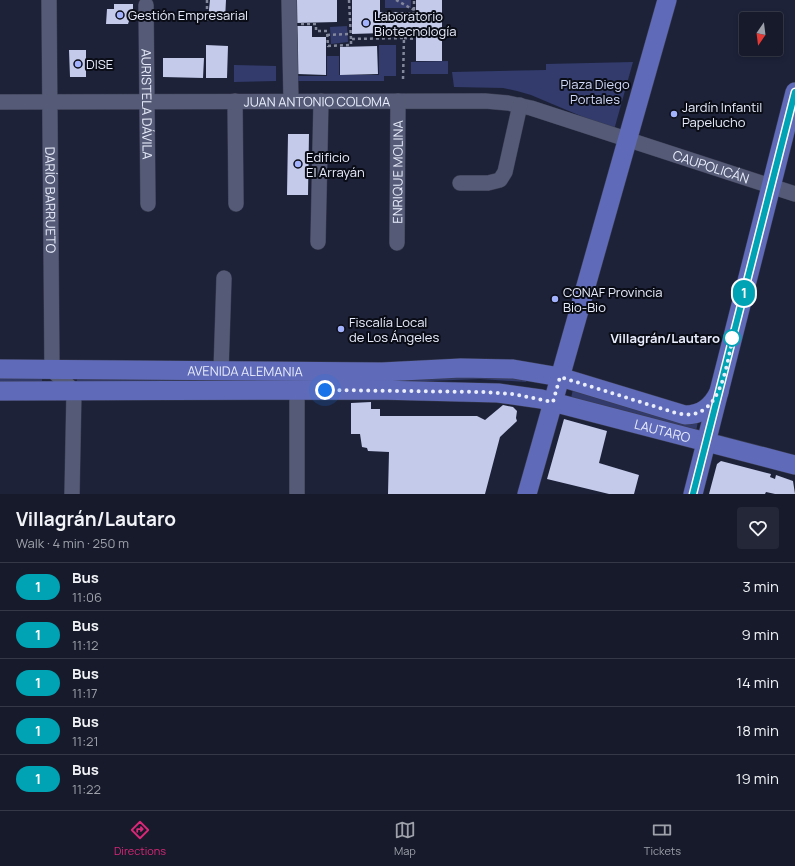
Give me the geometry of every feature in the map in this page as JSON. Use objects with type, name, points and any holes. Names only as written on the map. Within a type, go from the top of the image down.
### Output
[{"type":"main road","points":[[527,494],[667,0]]},
{"type":"main road","points":[[693,494],[795,92]]},
{"type":"main road","name":"AVENIDA ALEMANIA","points":[[0,370],[382,372],[480,368],[513,369],[560,377]]},
{"type":"main road","name":"LAUTARO","points":[[560,377],[680,414],[692,415],[704,410],[713,402],[719,392]]},
{"type":"main road","name":"AVENIDA ALEMANIA","points":[[0,391],[472,391],[513,394],[553,402]]},
{"type":"main road","name":"LAUTARO","points":[[553,402],[706,442],[794,461]]},
{"type":"street","name":"DARÍO BARRUETO","points":[[49,0],[52,370]]},
{"type":"street","points":[[290,0],[291,101]]},
{"type":"street","name":"AURISTELA DÁVILA","points":[[146,5],[148,204]]},
{"type":"street","points":[[235,101],[236,204]]},
{"type":"street","points":[[318,242],[321,101]]},
{"type":"street","name":"ENRIQUE MOLINA","points":[[397,243],[398,101]]},
{"type":"street","name":"JUAN ANTONIO COLOMA","points":[[0,102],[485,101],[520,105],[628,139]]},
{"type":"street","points":[[460,183],[488,183],[500,180],[505,172],[520,105]]},
{"type":"street","name":"CAUPOLICÁN","points":[[628,139],[795,194]]},
{"type":"street","points":[[221,371],[224,278]]},
{"type":"street","points":[[52,370],[74,390],[72,494]]},
{"type":"street","points":[[297,390],[297,494]]},
{"type":"path","points":[[206,21],[207,0]]},
{"type":"path","points":[[294,24],[316,24],[316,31],[327,31],[328,46],[351,45],[349,0]]},
{"type":"path","points":[[396,0],[414,11],[414,0]]},
{"type":"path","points":[[351,39],[415,39],[414,33]]},
{"type":"path","points":[[328,35],[350,34]]},
{"type":"path","points":[[403,79],[404,38]]},
{"type":"green space","points":[[385,0],[411,0],[411,8],[385,8]]},
{"type":"green space","points":[[347,26],[348,42],[331,44],[330,27]]},
{"type":"green space","points":[[379,45],[396,45],[396,76],[384,76],[384,81],[297,81],[297,76],[327,76],[327,56],[339,56],[339,75],[379,75]]},
{"type":"green space","points":[[448,61],[448,74],[411,74],[411,62]]},
{"type":"green space","name":"Plaza Diego Portales","points":[[633,62],[614,130],[531,95],[517,91],[503,88],[454,87],[452,72],[546,70],[546,64]]},
{"type":"green space","points":[[234,65],[276,66],[276,81],[234,82]]},
{"type":"green space","points":[[0,377],[42,377],[42,381],[0,381]]},
{"type":"green space","points":[[441,377],[527,379],[526,382],[480,379],[401,382],[77,381],[77,378]]},
{"type":"green space","points":[[573,389],[698,421],[696,432],[571,398]]},
{"type":"building","points":[[210,0],[226,0],[225,20],[208,19]]},
{"type":"building","points":[[296,0],[337,0],[337,22],[296,23]]},
{"type":"building","points":[[352,0],[380,0],[380,12],[416,12],[416,0],[442,0],[442,61],[416,61],[416,32],[352,34]]},
{"type":"building","name":"Gestión Empresarial","points":[[114,4],[133,4],[133,21],[129,21],[128,24],[106,24],[107,9],[114,9]]},
{"type":"building","points":[[297,26],[312,26],[312,37],[326,37],[326,75],[298,74]]},
{"type":"building","points":[[206,45],[228,46],[227,78],[206,78]]},
{"type":"building","points":[[377,46],[378,74],[340,75],[340,47]]},
{"type":"building","name":"DISE","points":[[69,50],[86,50],[86,77],[70,77]]},
{"type":"building","points":[[163,58],[204,58],[203,78],[163,77]]},
{"type":"building","name":"Edificio El Arrayán","points":[[288,134],[309,134],[308,195],[287,195]]},
{"type":"building","points":[[371,402],[371,409],[380,409],[380,416],[477,416],[485,420],[503,405],[513,407],[517,411],[517,421],[500,437],[485,494],[388,494],[389,452],[368,451],[367,448],[362,447],[360,434],[351,434],[351,403]]},
{"type":"building","points":[[564,419],[607,431],[599,463],[639,475],[634,494],[609,494],[547,479]]},
{"type":"building","points":[[721,461],[771,474],[770,477],[775,479],[776,475],[793,481],[795,494],[775,494],[766,492],[765,494],[709,494],[717,464]]},
{"type":"bus line","name":"1","points":[[693,494],[795,92]]},
{"type":"place","name":"Gestión Empresarial","points":[[120,15]]},
{"type":"place","name":"Laboratorio Biotecnología","points":[[366,23]]},
{"type":"place","name":"DISE","points":[[78,64]]},
{"type":"place","name":"Jardín Infantil Papelucho","points":[[674,114]]},
{"type":"place","name":"Edificio El Arrayán","points":[[298,164]]},
{"type":"place","name":"CONAF Provincia Bio-Bio","points":[[555,299]]},
{"type":"place","name":"Fiscalía Local de Los Ángeles","points":[[341,329]]},
{"type":"place","name":"Villagrán/Lautaro","points":[[732,338]]},
{"type":"route","points":[[325,390],[466,391],[513,394],[553,402],[560,377],[629,397],[676,413],[692,415],[707,408],[716,398],[719,392],[734,333],[732,338]]}]
